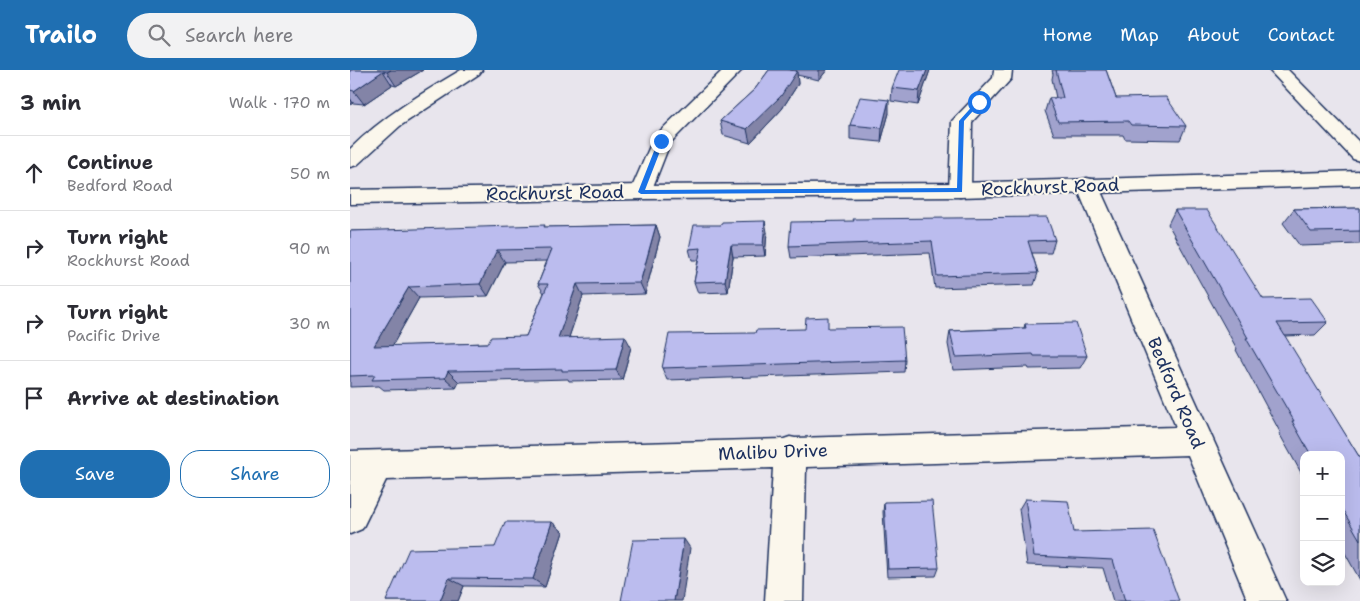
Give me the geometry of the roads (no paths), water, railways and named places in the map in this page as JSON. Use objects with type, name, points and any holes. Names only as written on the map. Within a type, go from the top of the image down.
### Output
[{"type":"street","points":[[350,162],[364,146],[390,123],[473,70]]},
{"type":"street","points":[[641,192],[661,141],[733,70]]},
{"type":"street","points":[[960,190],[962,121],[1002,79],[1003,70]]},
{"type":"street","points":[[1278,70],[1360,155]]},
{"type":"street","name":"Rockhurst Road","points":[[350,197],[641,192],[960,190],[1360,178]]},
{"type":"street","name":"Bedford Road","points":[[1087,185],[1267,601]]},
{"type":"street","name":"Malibu Drive","points":[[364,466],[1196,440]]},
{"type":"street","points":[[784,601],[790,452]]},
{"type":"street","points":[[350,517],[364,466]]}]
